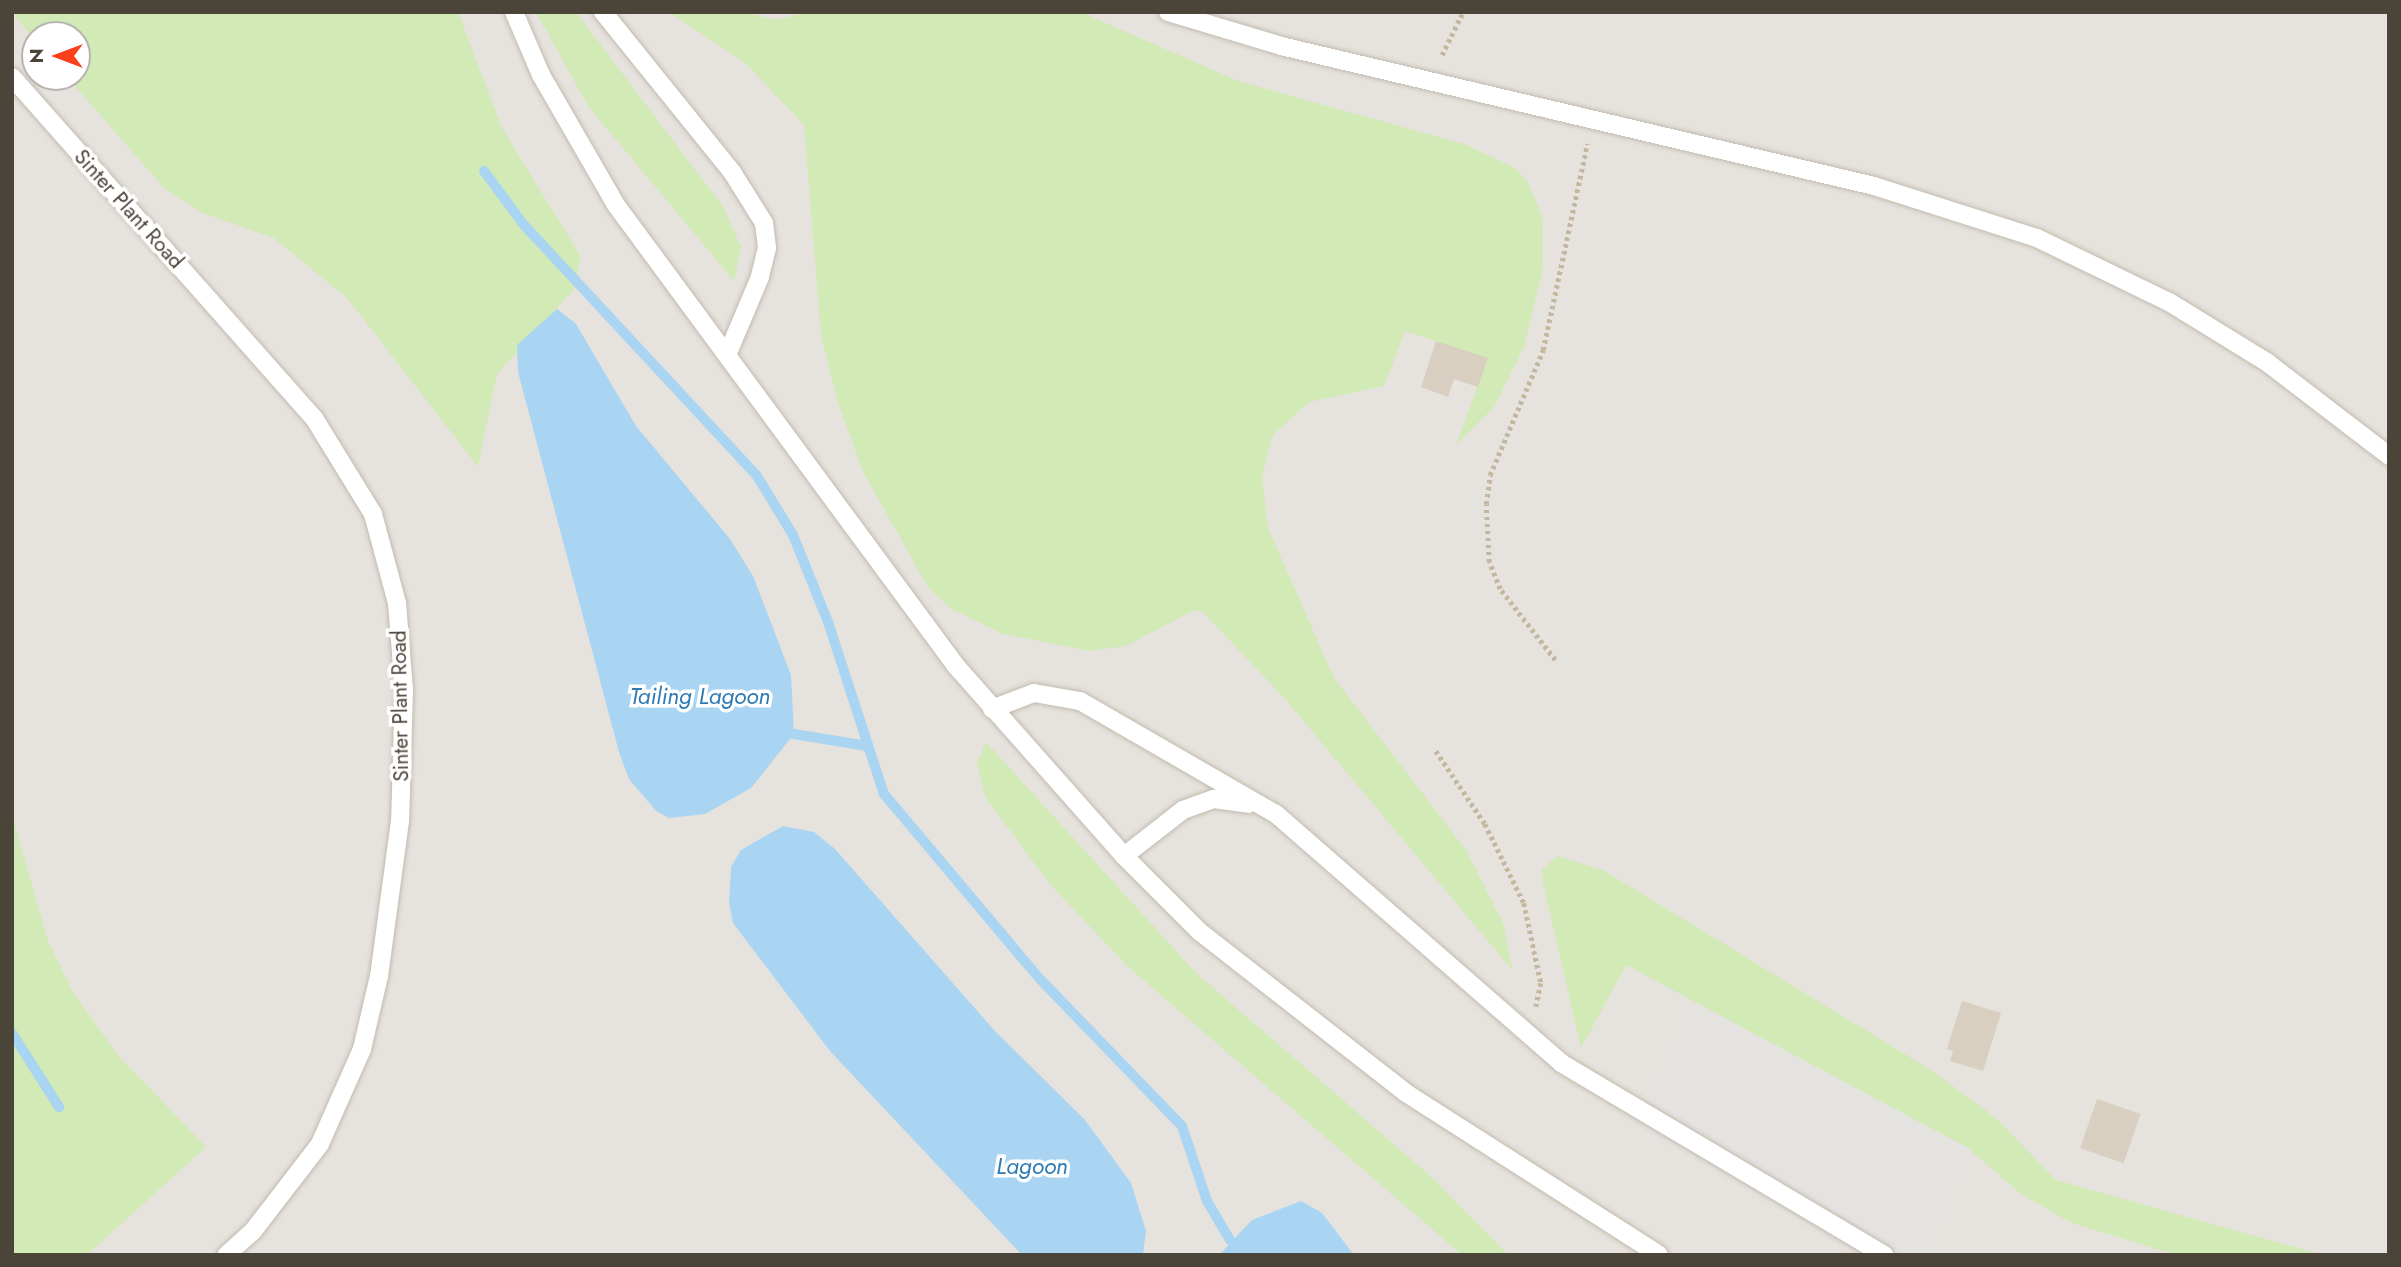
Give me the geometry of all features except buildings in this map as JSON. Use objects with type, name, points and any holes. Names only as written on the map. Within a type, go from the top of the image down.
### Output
[{"type":"lane","points":[[514,12],[541,75],[616,205],[992,709],[1124,856],[1200,932],[1406,1093],[1659,1255]]},
{"type":"lane","points":[[603,12],[732,172],[764,223],[767,248],[760,277],[727,355]]},
{"type":"lane","points":[[1168,12],[1431,83],[1874,186],[2077,255],[2268,363],[2389,456]]},
{"type":"lane","name":"Sinter Plant Road","points":[[12,77],[314,418],[373,514],[397,603],[404,690],[400,821],[379,976],[362,1049],[320,1144],[253,1231],[226,1255]]},
{"type":"lane","points":[[992,709],[1034,693],[1080,701],[1276,814],[1521,1031],[1561,1063],[1884,1255]]},
{"type":"lane","points":[[1124,856],[1183,810],[1214,799],[1276,814]]},
{"type":"path","points":[[1431,83],[1463,12]]},
{"type":"path","points":[[1555,660],[1500,589],[1489,562],[1486,504],[1490,475],[1544,349],[1591,120]]},
{"type":"path","points":[[1436,751],[1486,824],[1532,931],[1540,998],[1521,1031]]},
{"type":"shaded area","points":[[12,12],[2389,12],[2389,1255],[12,1255]]},
{"type":"shaded area","points":[[1696,1004],[1968,1148],[1928,1255],[1858,1255],[1633,1125]]},
{"type":"green space","points":[[12,12],[458,12],[502,128],[581,257],[574,289],[497,374],[478,467],[348,299],[274,238],[203,213],[165,189],[79,91],[91,91],[91,21],[21,21],[21,23]]},
{"type":"green space","points":[[536,12],[576,12],[724,208],[741,247],[734,281],[588,106]]},
{"type":"green space","points":[[669,12],[744,12],[776,20],[808,12],[1081,12],[1238,81],[1464,144],[1515,168],[1528,182],[1543,218],[1543,268],[1524,347],[1494,407],[1456,445],[1488,358],[1405,331],[1384,386],[1309,402],[1273,435],[1262,476],[1268,528],[1334,678],[1466,850],[1504,925],[1513,971],[1286,700],[1203,612],[1194,610],[1126,646],[1090,651],[1003,634],[950,608],[928,587],[864,474],[837,400],[821,335],[804,125],[745,63]]},
{"type":"green space","points":[[986,742],[1196,973],[1435,1180],[1508,1255],[1462,1255],[1127,966],[1049,883],[985,797],[977,762]]},
{"type":"green space","points":[[12,814],[48,941],[73,992],[117,1054],[206,1147],[87,1255],[12,1255]]},
{"type":"green space","points":[[1557,856],[1603,870],[1931,1070],[1996,1118],[2056,1180],[2323,1255],[2177,1255],[2072,1223],[2021,1194],[1968,1148],[1626,965],[1581,1048],[1543,883],[1542,870]]},
{"type":"water","name":"Tailing Lagoon","points":[[557,309],[576,324],[636,426],[730,539],[753,576],[791,675],[794,734],[751,788],[705,814],[669,818],[656,811],[629,779],[619,752],[518,372],[517,345]]},
{"type":"water","name":"Lagoon","points":[[783,826],[814,832],[835,849],[994,1030],[1085,1120],[1131,1183],[1146,1231],[1143,1255],[1022,1255],[830,1051],[733,923],[729,903],[731,867],[741,850]]},
{"type":"water","points":[[1301,1201],[1322,1213],[1354,1255],[1219,1255],[1252,1220]]},
{"type":"waterway","points":[[484,171],[524,225],[757,476],[793,535],[828,622],[884,794],[1039,978],[1182,1126],[1207,1201],[1230,1240]]},
{"type":"waterway","points":[[794,734],[867,746]]},
{"type":"waterway","points":[[12,1033],[59,1107]]}]
